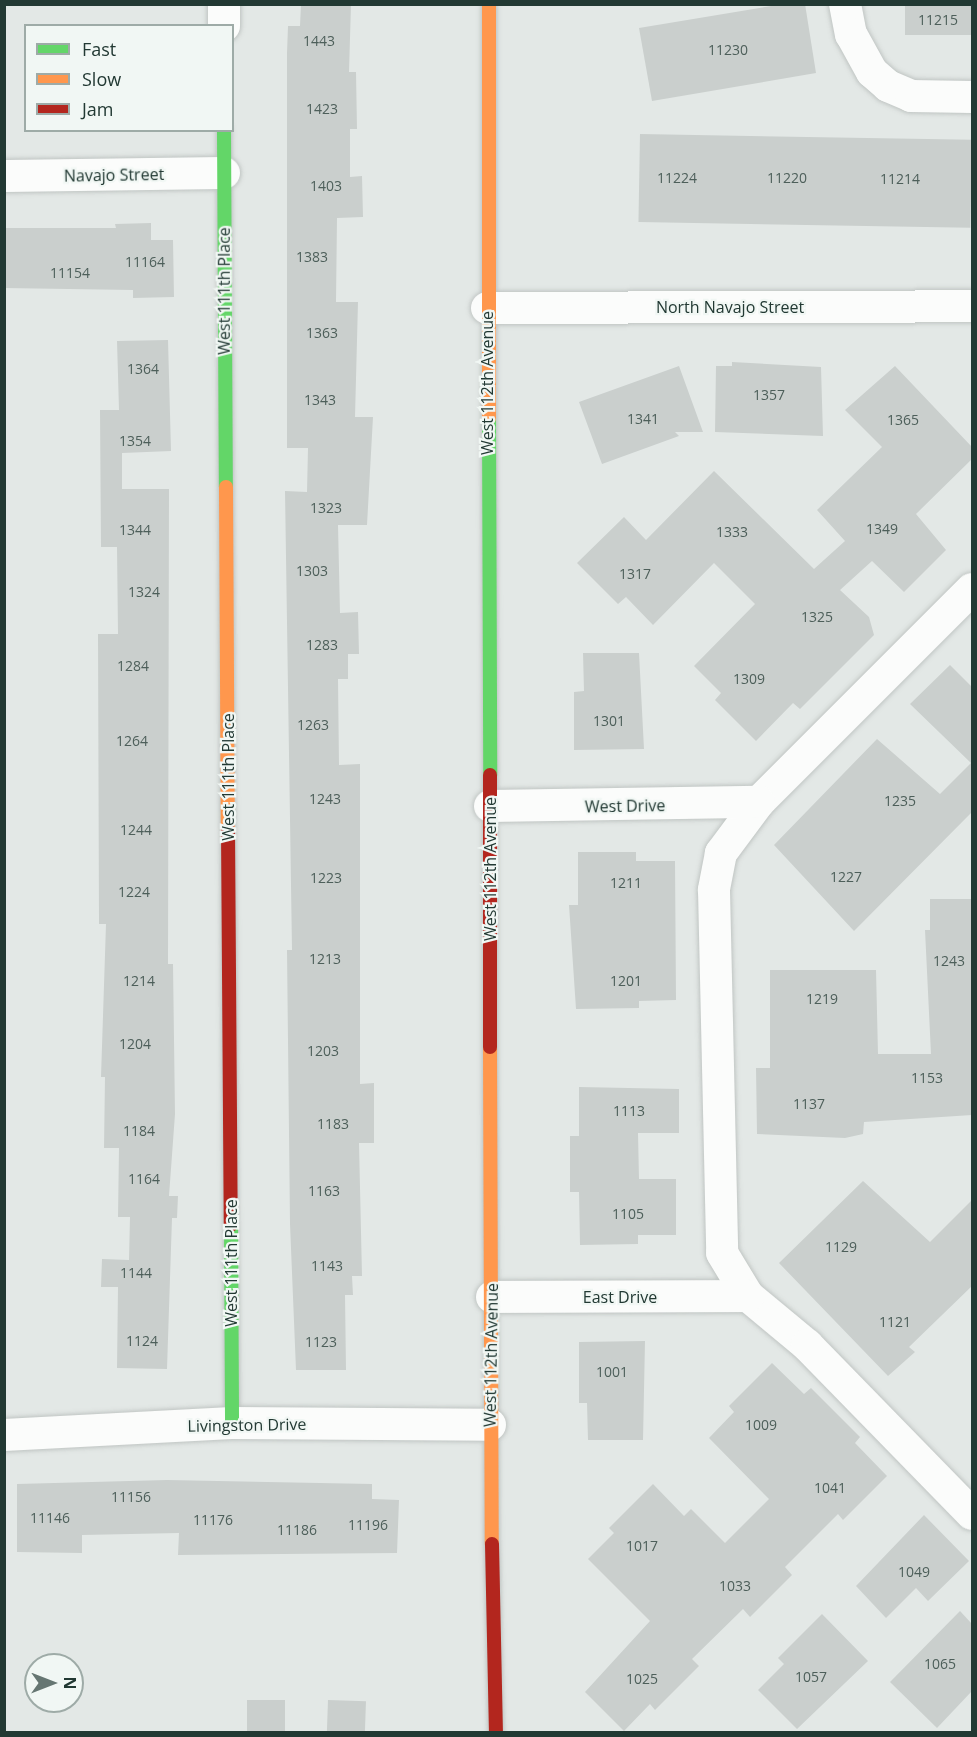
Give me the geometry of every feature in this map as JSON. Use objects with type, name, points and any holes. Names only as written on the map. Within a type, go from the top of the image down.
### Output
[{"type":"main road","name":"West 112th Avenue","points":[[489,4],[487,308],[492,1297],[490,1425],[496,1732]]},
{"type":"main road","name":"West 111th Place","points":[[224,132],[232,1423]]},
{"type":"street","points":[[224,4],[224,24]]},
{"type":"street","points":[[845,4],[851,34],[872,72],[888,86],[911,96],[972,97]]},
{"type":"street","name":"Navajo Street","points":[[4,176],[224,173]]},
{"type":"street","name":"North Navajo Street","points":[[487,308],[972,306]]},
{"type":"street","points":[[972,589],[759,802],[721,853],[714,890],[719,1234],[726,1261],[748,1296],[807,1345],[972,1514]]},
{"type":"street","name":"West Drive","points":[[490,807],[759,802]]},
{"type":"street","name":"East Drive","points":[[492,1297],[748,1296]]},
{"type":"street","name":"Livingston Drive","points":[[4,1435],[232,1423],[490,1425]]},
{"type":"building","points":[[301,4],[351,4],[349,72],[356,72],[357,129],[350,129],[350,177],[362,176],[363,217],[337,218],[336,302],[358,302],[355,417],[373,417],[367,525],[338,525],[340,613],[358,612],[359,654],[348,654],[348,679],[338,679],[339,765],[360,764],[360,1084],[374,1083],[374,1143],[359,1143],[362,1276],[352,1276],[353,1295],[345,1295],[346,1370],[296,1370],[290,1224],[287,950],[292,950],[285,491],[307,492],[308,448],[287,448],[287,53],[288,26],[300,26]]},
{"type":"building","points":[[783,4],[805,4],[816,73],[652,101],[639,28]]},
{"type":"building","points":[[905,4],[972,4],[972,35],[905,35]]},
{"type":"building","points":[[640,134],[972,140],[970,228],[638,222]]},
{"type":"building","points":[[151,223],[151,240],[173,240],[174,297],[133,298],[133,290],[4,288],[4,228],[116,228],[115,224]]},
{"type":"building","points":[[168,340],[171,451],[122,453],[122,489],[169,489],[168,964],[173,964],[175,1114],[169,1196],[178,1196],[177,1218],[172,1218],[167,1369],[117,1368],[118,1287],[101,1287],[102,1259],[129,1260],[130,1217],[118,1217],[119,1148],[104,1148],[105,1077],[101,1077],[106,924],[99,924],[98,634],[118,634],[117,547],[101,547],[100,410],[119,410],[117,341]]},
{"type":"building","points":[[732,362],[821,367],[823,436],[715,432],[716,366],[732,366]]},
{"type":"building","points":[[679,366],[703,432],[675,432],[679,436],[602,464],[579,402]]},
{"type":"building","points":[[895,366],[972,447],[972,459],[916,514],[946,550],[904,592],[872,561],[840,590],[869,617],[874,635],[800,709],[793,703],[756,741],[715,700],[721,693],[694,666],[755,604],[714,563],[653,625],[626,597],[618,604],[577,563],[624,517],[646,540],[714,471],[814,569],[845,541],[817,510],[882,447],[845,410]]},
{"type":"building","points":[[583,653],[639,653],[644,749],[574,750],[574,692],[584,691]]},
{"type":"building","points":[[950,665],[972,687],[972,812],[854,931],[774,845],[877,739],[940,794],[971,763],[910,704]]},
{"type":"building","points":[[578,852],[636,852],[636,861],[675,861],[676,1000],[639,1001],[639,1008],[576,1009],[569,905],[578,905]]},
{"type":"building","points":[[930,899],[972,899],[972,1115],[864,1122],[863,1134],[845,1138],[757,1134],[756,1068],[770,1068],[770,970],[876,970],[878,1054],[931,1054],[925,930],[930,930]]},
{"type":"building","points":[[579,1087],[679,1089],[679,1133],[638,1133],[639,1179],[676,1179],[676,1235],[638,1235],[638,1244],[580,1245],[579,1192],[570,1192],[570,1136],[579,1136]]},
{"type":"building","points":[[863,1181],[930,1242],[972,1200],[972,1286],[909,1347],[915,1352],[888,1376],[779,1263]]},
{"type":"building","points":[[645,1341],[643,1440],[588,1440],[587,1403],[579,1403],[579,1342]]},
{"type":"building","points":[[772,1363],[804,1394],[811,1388],[860,1437],[855,1443],[887,1476],[843,1520],[838,1514],[785,1567],[792,1575],[750,1617],[743,1609],[692,1659],[699,1666],[655,1710],[650,1704],[624,1731],[585,1692],[650,1621],[588,1559],[614,1533],[609,1528],[653,1484],[684,1516],[691,1509],[725,1543],[769,1499],[709,1438],[734,1412],[729,1406]]},
{"type":"building","points":[[167,1480],[372,1484],[372,1499],[399,1500],[397,1553],[178,1555],[179,1533],[82,1535],[82,1553],[17,1552],[17,1484]]},
{"type":"building","points":[[924,1515],[969,1561],[928,1601],[916,1588],[886,1618],[856,1586]]},
{"type":"building","points":[[960,1611],[972,1624],[972,1691],[937,1728],[890,1682]]},
{"type":"building","points":[[822,1614],[868,1661],[797,1729],[758,1690],[784,1664],[778,1658]]},
{"type":"building","points":[[247,1700],[285,1700],[285,1732],[247,1732]]},
{"type":"building","points":[[328,1700],[366,1701],[365,1732],[327,1732]]},
{"type":"traffic: fast","points":[[224,132],[226,487]]},
{"type":"traffic: fast","points":[[489,418],[490,775]]},
{"type":"traffic: fast","points":[[231,1225],[232,1423]]},
{"type":"traffic: slow","points":[[489,4],[489,418]]},
{"type":"traffic: slow","points":[[226,487],[228,830]]},
{"type":"traffic: slow","points":[[490,1047],[492,1544]]},
{"type":"traffic: jam","points":[[490,775],[490,1047]]},
{"type":"traffic: jam","points":[[228,830],[231,1225]]},
{"type":"traffic: jam","points":[[492,1544],[496,1732]]}]
